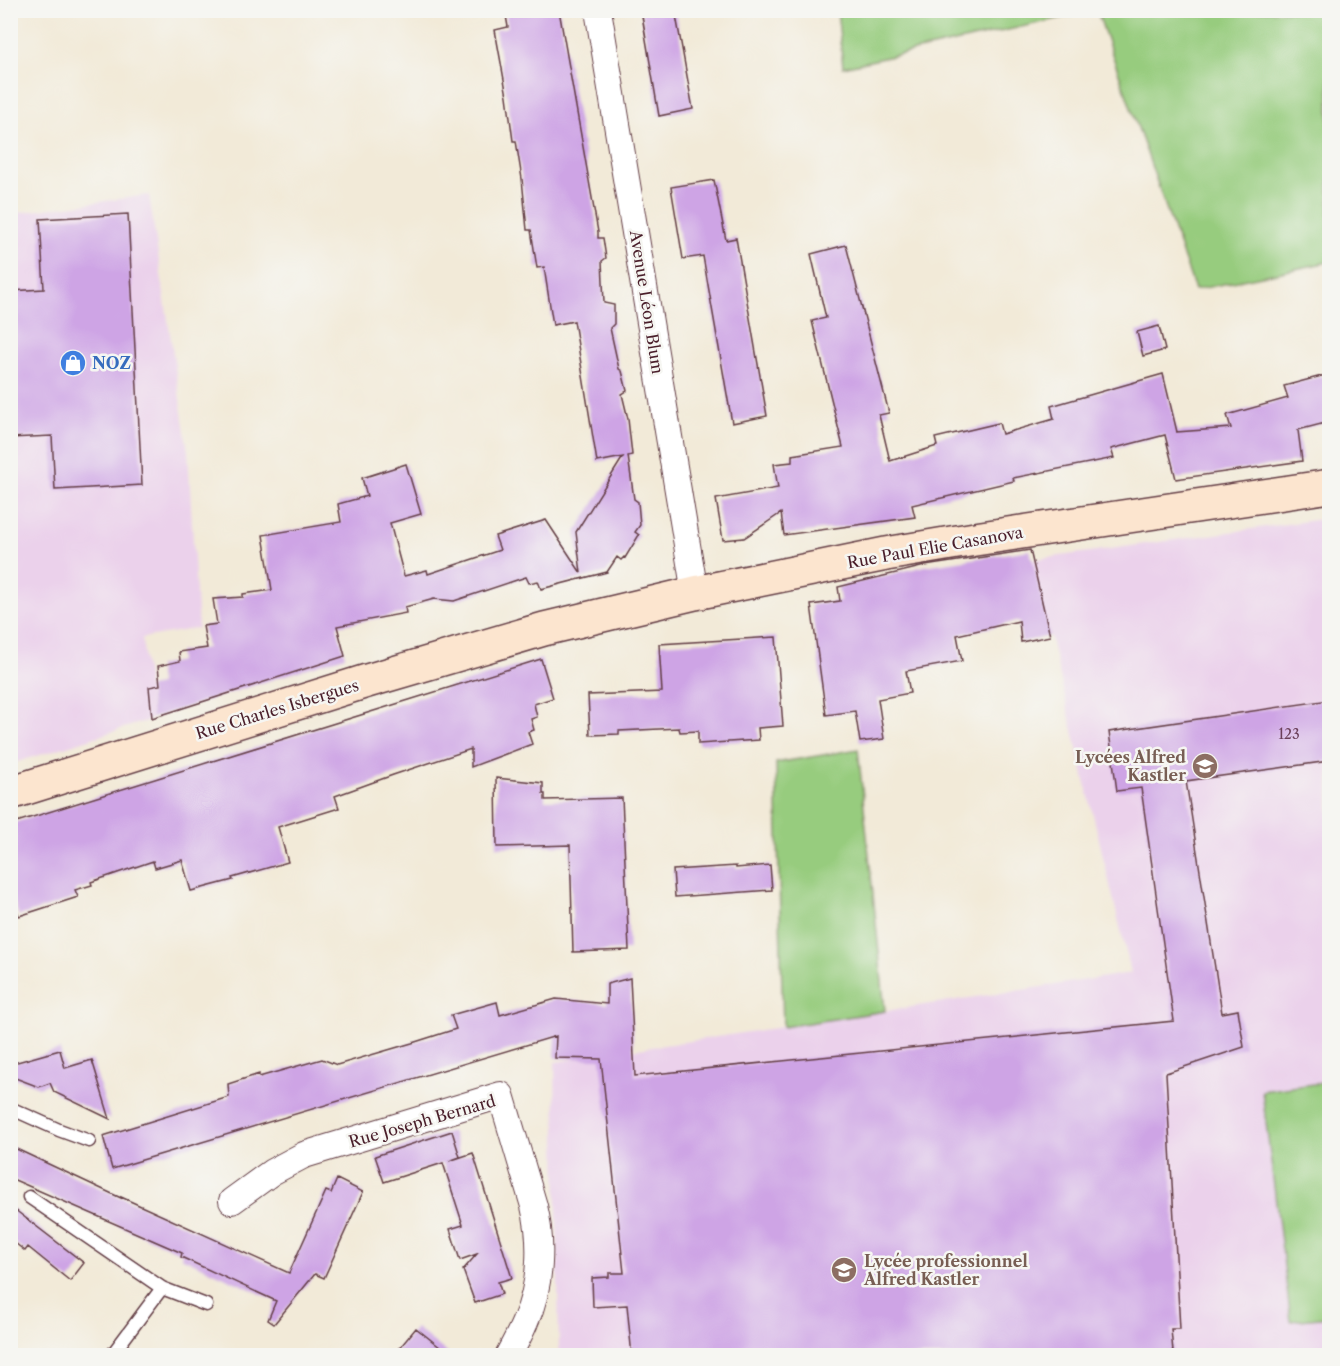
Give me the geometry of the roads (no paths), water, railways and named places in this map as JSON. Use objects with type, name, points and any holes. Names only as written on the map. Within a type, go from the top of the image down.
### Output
[{"type":"main road","name":"Rue Paul Elie Casanova","points":[[544,629],[695,593],[886,554],[1329,486]]},
{"type":"main road","name":"Rue Charles Isbergues","points":[[10,793],[367,681],[544,629]]},
{"type":"street","name":"Avenue Léon Blum","points":[[598,10],[695,593]]},
{"type":"street","name":"Rue Joseph Bernard","points":[[232,1201],[272,1172],[304,1155],[501,1095],[534,1206],[539,1237],[538,1273],[531,1306],[526,1322],[508,1356]]},
{"type":"lane","points":[[10,1108],[89,1141]]},
{"type":"lane","points":[[29,1197],[162,1288],[206,1305]]},
{"type":"lane","points":[[111,1356],[162,1288]]},
{"type":"place","name":"NOZ","points":[[73,363]]},
{"type":"place","name":"Lycées Alfred Kastler","points":[[1205,766]]},
{"type":"place","name":"Lycée professionnel Alfred Kastler","points":[[844,1270]]}]
